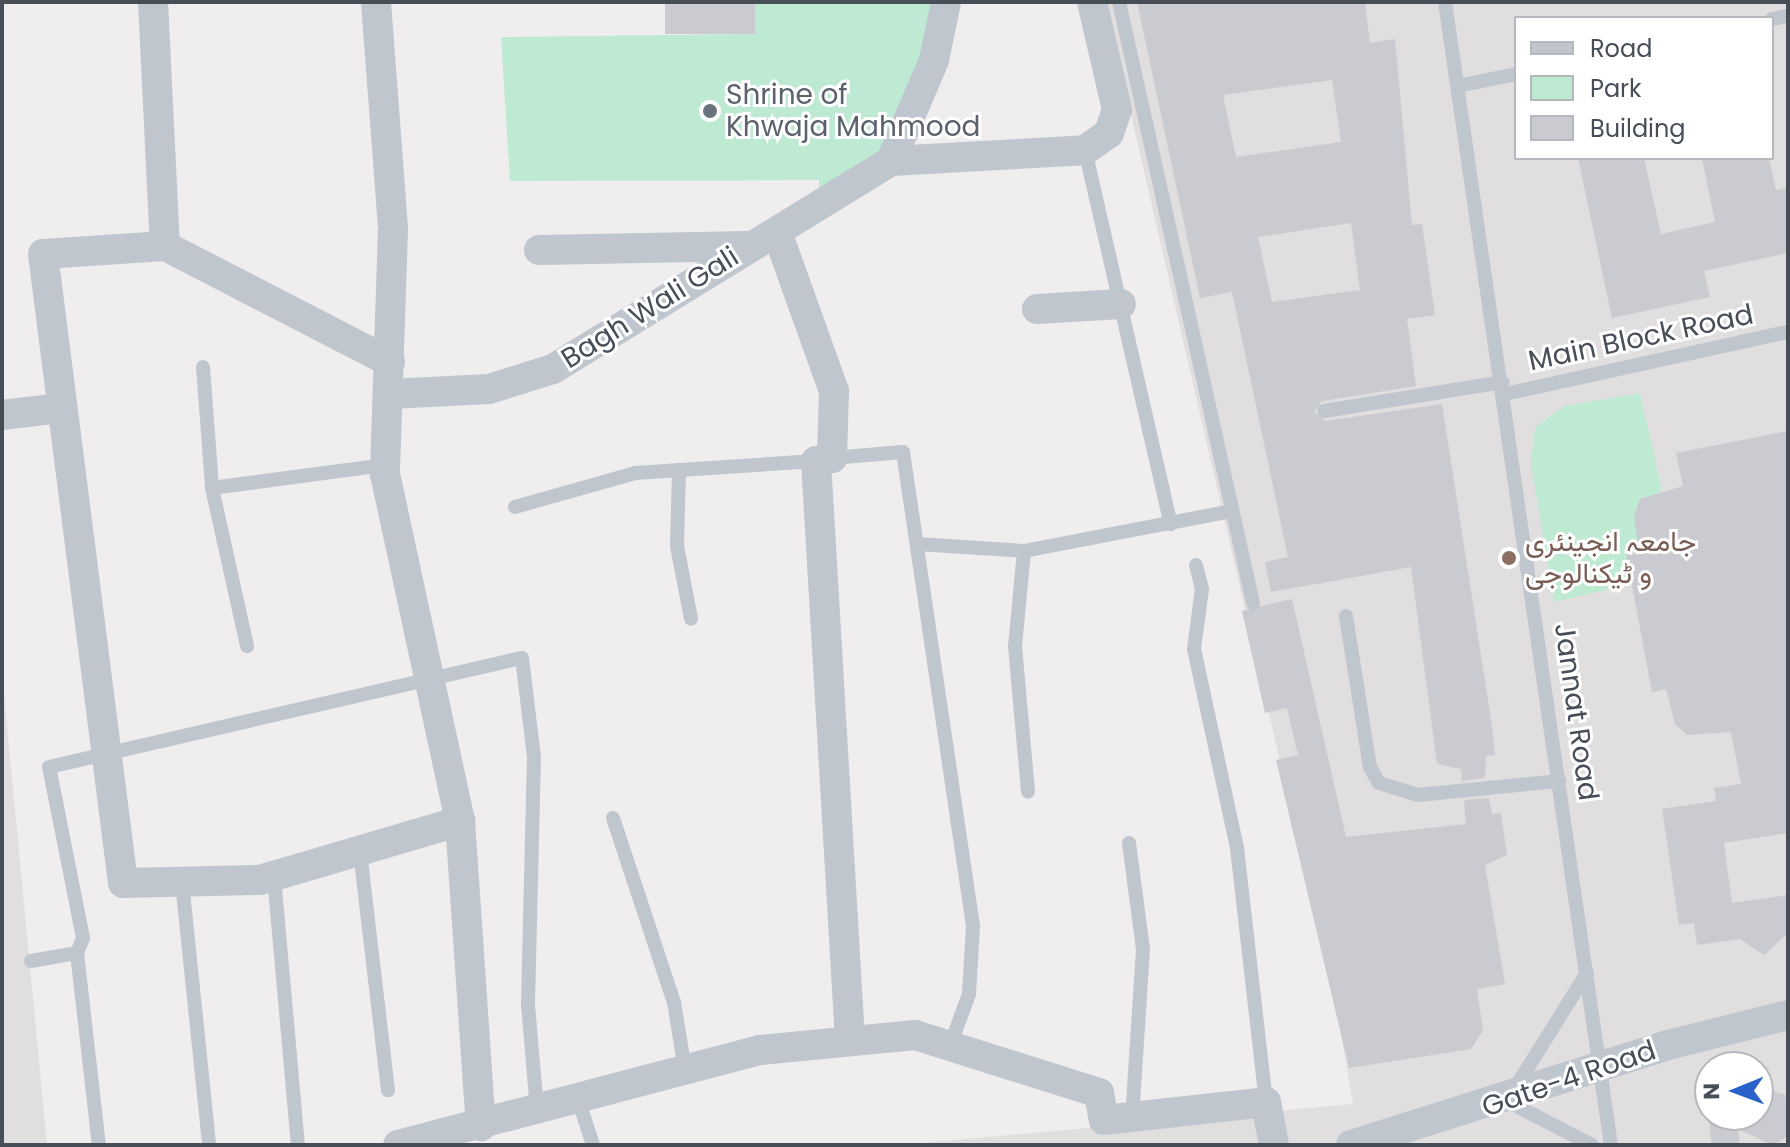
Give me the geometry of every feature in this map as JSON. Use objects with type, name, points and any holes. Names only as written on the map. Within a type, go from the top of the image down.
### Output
[{"type":"street","points":[[153,2],[165,246]]},
{"type":"street","points":[[376,2],[392,215],[385,465],[428,683],[460,821],[481,1126]]},
{"type":"street","points":[[891,161],[934,60],[946,2]]},
{"type":"street","points":[[1085,150],[1109,133],[1117,110],[1092,2]]},
{"type":"street","name":"Bagh Wali Gali","points":[[389,394],[489,389],[553,369],[891,161],[1085,150]]},
{"type":"street","points":[[777,232],[834,391],[824,459],[850,1040]]},
{"type":"street","points":[[390,362],[165,246],[43,254],[101,752],[123,883],[274,877],[460,821]]},
{"type":"street","points":[[539,250],[750,246]]},
{"type":"street","points":[[1037,309],[1121,304]]},
{"type":"street","points":[[2,415],[61,408]]},
{"type":"street","name":"Gate-4 Road","points":[[1351,1145],[1507,1101],[1601,1068],[1788,1015]]},
{"type":"street","points":[[398,1145],[481,1126],[760,1050],[915,1035],[1099,1093],[1104,1120],[1266,1102],[1274,1145]]},
{"type":"lane","points":[[1119,2],[1253,603]]},
{"type":"lane","name":"Jannat Road","points":[[1445,2],[1504,388],[1611,1145]]},
{"type":"lane","points":[[1458,86],[1514,74]]},
{"type":"lane","points":[[1085,150],[1171,524]]},
{"type":"lane","name":"Main Block Road","points":[[1324,411],[1504,388],[1788,332]]},
{"type":"lane","points":[[203,367],[212,488],[247,646]]},
{"type":"lane","points":[[515,507],[635,473],[903,452],[973,925],[969,994],[950,1046]]},
{"type":"lane","points":[[212,488],[385,465]]},
{"type":"lane","points":[[679,470],[679,568],[691,619]]},
{"type":"lane","points":[[917,544],[1024,551],[1231,511]]},
{"type":"lane","points":[[1024,551],[1015,646],[1028,791]]},
{"type":"lane","points":[[1196,565],[1202,589],[1194,649],[1237,848],[1266,1102]]},
{"type":"lane","points":[[1346,616],[1370,767],[1379,783],[1418,795],[1559,781]]},
{"type":"lane","points":[[99,1145],[77,953],[83,938],[49,767],[101,752],[428,683],[522,658],[534,757],[528,1005],[537,1110]]},
{"type":"lane","points":[[613,818],[674,1002],[685,1070]]},
{"type":"lane","points":[[1129,843],[1143,949],[1132,1117]]},
{"type":"lane","points":[[360,852],[388,1090]]},
{"type":"lane","points":[[274,877],[298,1145]]},
{"type":"lane","points":[[182,882],[209,1145]]},
{"type":"lane","points":[[31,961],[77,953]]},
{"type":"lane","points":[[1587,973],[1507,1101],[1592,1145]]},
{"type":"lane","points":[[578,1099],[593,1145]]},
{"type":"shaded area","name":"جامعہ انجینئری و ٹیکنالوجی","points":[[1105,2],[1788,2],[1788,1145],[900,1145],[1353,1104],[1337,1009]]},
{"type":"shaded area","points":[[2,674],[47,1145],[2,1145]]},
{"type":"green space","name":"Shrine of Khwaja Mahmood","points":[[755,2],[946,2],[891,161],[820,209],[819,180],[510,181],[501,37],[755,34]]},
{"type":"green space","points":[[1640,393],[1662,490],[1636,507],[1639,552],[1626,555],[1632,584],[1554,602],[1531,464],[1535,427],[1565,406]]},
{"type":"building","points":[[665,2],[755,2],[755,34],[665,34]]},
{"type":"building","points":[[1137,2],[1365,2],[1370,43],[1395,39],[1412,225],[1422,224],[1435,315],[1407,319],[1416,386],[1322,401],[1314,412],[1326,421],[1442,404],[1492,726],[1495,755],[1486,756],[1485,778],[1462,781],[1461,769],[1437,764],[1411,567],[1271,592],[1265,562],[1288,557],[1232,292],[1200,298]],"holes":[[[1332,80],[1341,142],[1236,157],[1223,95]],[[1351,223],[1360,290],[1272,302],[1258,237]]]},
{"type":"building","points":[[1578,160],[1644,160],[1661,234],[1715,222],[1702,160],[1769,160],[1776,190],[1788,188],[1788,253],[1704,271],[1710,297],[1612,318]]},
{"type":"building","points":[[1788,431],[1788,833],[1724,843],[1732,903],[1788,895],[1788,933],[1764,955],[1740,939],[1697,945],[1694,923],[1679,925],[1662,809],[1716,801],[1714,788],[1741,784],[1731,732],[1687,735],[1675,724],[1666,689],[1652,692],[1626,554],[1639,552],[1634,516],[1640,499],[1683,486],[1676,453]]},
{"type":"building","points":[[1292,599],[1346,837],[1466,824],[1464,800],[1489,798],[1492,814],[1501,813],[1507,855],[1485,865],[1505,984],[1477,989],[1483,1031],[1471,1049],[1349,1068],[1276,760],[1298,755],[1287,708],[1265,713],[1242,611]]},
{"type":"building","points":[[1774,1092],[1785,1094],[1788,1136],[1773,1145],[1742,1131],[1774,1131]]},
{"type":"building","points":[[1710,1131],[1738,1131],[1740,1145],[1712,1145]]},
{"type":"place","name":"Shrine of Khwaja Mahmood","points":[[710,111]]},
{"type":"place","name":"جامعہ انجینئری و ٹیکنالوجی","points":[[1509,558]]}]
